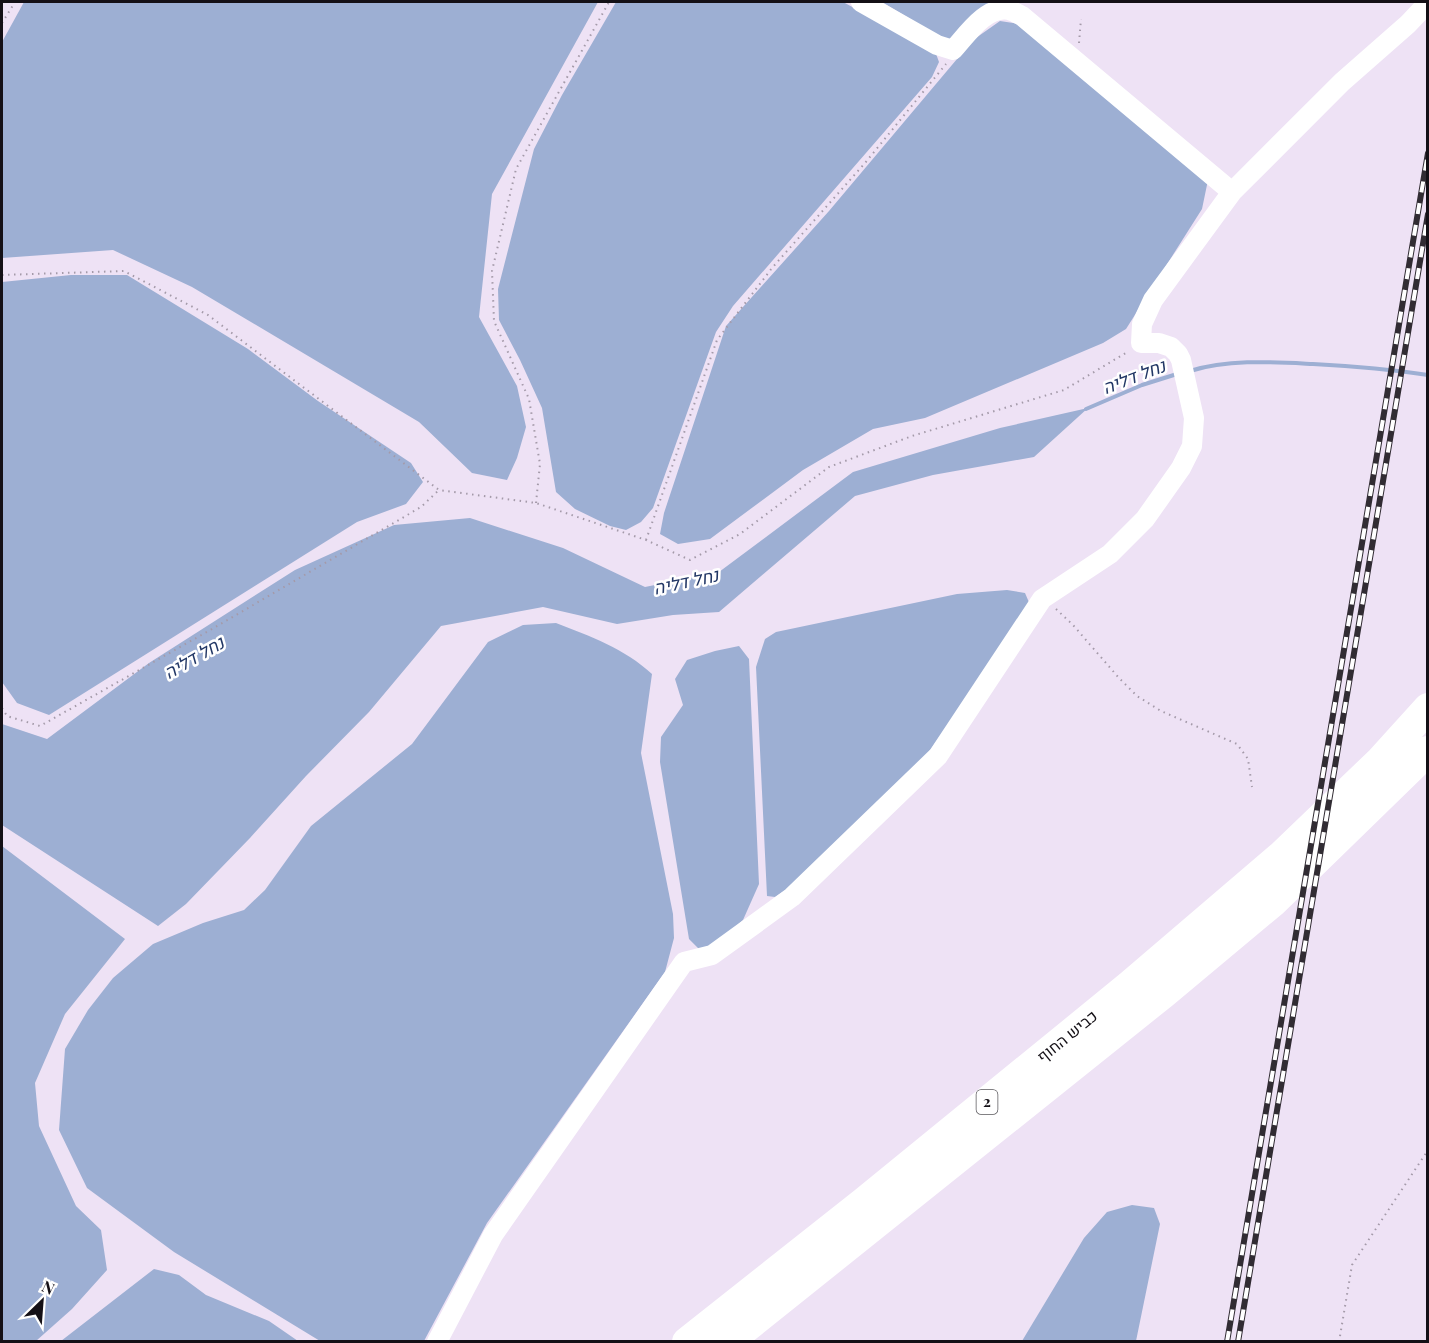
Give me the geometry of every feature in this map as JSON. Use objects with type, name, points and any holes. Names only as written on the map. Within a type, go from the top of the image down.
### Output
[{"type":"highway","name":"כביש החוף","points":[[687,1341],[874,1194],[1092,1016],[1281,856],[1380,761],[1428,708]]},
{"type":"highway","name":"כביש החוף","points":[[728,1341],[1164,993],[1273,902],[1424,757]]},
{"type":"street","points":[[861,2],[937,45],[952,50],[980,21],[998,10],[1008,10],[1022,16],[1232,192]]},
{"type":"street","points":[[437,1341],[493,1235],[684,962],[712,955],[792,897],[938,756],[1042,599],[1110,554],[1145,519],[1182,468],[1192,446],[1194,418],[1181,360],[1171,347],[1159,343],[1141,343],[1142,324],[1153,300],[1232,192],[1342,82],[1408,24],[1426,2]]},
{"type":"path","points":[[2,23],[15,2]]},
{"type":"path","points":[[536,503],[540,464],[529,399],[494,321],[492,271],[516,169],[609,2]]},
{"type":"path","points":[[646,540],[717,340],[772,268],[865,163],[945,64],[952,50]]},
{"type":"path","points":[[2,275],[124,271],[208,315],[439,490],[536,503],[646,540],[690,560],[740,534],[829,467],[912,436],[1064,390],[1141,343]]},
{"type":"path","points":[[2,708],[7,716],[40,726],[421,507],[439,490]]},
{"type":"path","points":[[1042,599],[1066,617],[1137,696],[1161,711],[1237,744],[1248,759],[1252,787]]},
{"type":"path","points":[[1339,1341],[1352,1265],[1428,1150]]},
{"type":"water","points":[[24,2],[598,2],[492,194],[479,317],[517,386],[526,427],[517,458],[507,480],[472,473],[419,422],[192,287],[113,250],[2,258],[2,42]]},
{"type":"water","points":[[616,2],[843,2],[935,51],[939,62],[932,77],[733,306],[716,332],[653,508],[641,522],[626,530],[610,526],[575,509],[556,492],[542,408],[499,320],[498,289],[534,149],[562,95]]},
{"type":"water","points":[[882,2],[992,2],[961,37],[950,43]]},
{"type":"water","points":[[1000,21],[1020,24],[1208,180],[1202,209],[1126,329],[1103,343],[925,418],[873,429],[803,470],[710,539],[678,544],[660,534],[664,513],[726,326],[829,211],[973,40]]},
{"type":"water","points":[[71,275],[127,275],[248,349],[318,401],[411,463],[423,482],[406,504],[357,522],[49,715],[17,703],[2,682],[2,282]]},
{"type":"water","points":[[1088,408],[1034,457],[933,475],[855,496],[719,612],[673,615],[617,624],[543,607],[441,626],[369,712],[186,904],[158,926],[2,825],[2,724],[47,739],[149,663],[295,570],[394,525],[470,518],[563,548],[645,587],[719,572],[853,472],[1000,428]]},
{"type":"water","points":[[1007,590],[1025,593],[1031,607],[926,756],[787,889],[775,897],[767,896],[756,667],[765,639],[776,632],[957,594]]},
{"type":"water","points":[[556,623],[619,650],[652,674],[641,753],[673,914],[674,938],[665,972],[487,1223],[424,1341],[320,1341],[174,1252],[87,1188],[59,1130],[65,1049],[88,1010],[113,978],[153,944],[203,923],[244,910],[265,890],[311,826],[412,744],[488,642],[523,625]]},
{"type":"water","points":[[739,646],[749,659],[759,884],[743,920],[719,942],[701,951],[689,939],[660,762],[661,737],[683,705],[675,679],[687,660]]},
{"type":"water","points":[[2,846],[125,939],[65,1014],[35,1083],[39,1126],[76,1206],[101,1230],[107,1270],[72,1309],[36,1341],[2,1341]]},
{"type":"water","points":[[1132,1205],[1154,1208],[1160,1224],[1136,1341],[1022,1341],[1084,1238],[1107,1212]]},
{"type":"water","points":[[154,1269],[179,1275],[206,1295],[269,1321],[298,1341],[61,1341]]},
{"type":"waterway","name":"נחל דליה","points":[[1190,371],[1235,363],[1266,362],[1356,367],[1428,375]]},
{"type":"waterway","name":"נחל דליה","points":[[1086,409],[1142,385],[1177,374]]},
{"type":"railway","points":[[1227,1342],[1428,153]]},
{"type":"railway","points":[[1238,1342],[1428,214]]}]
